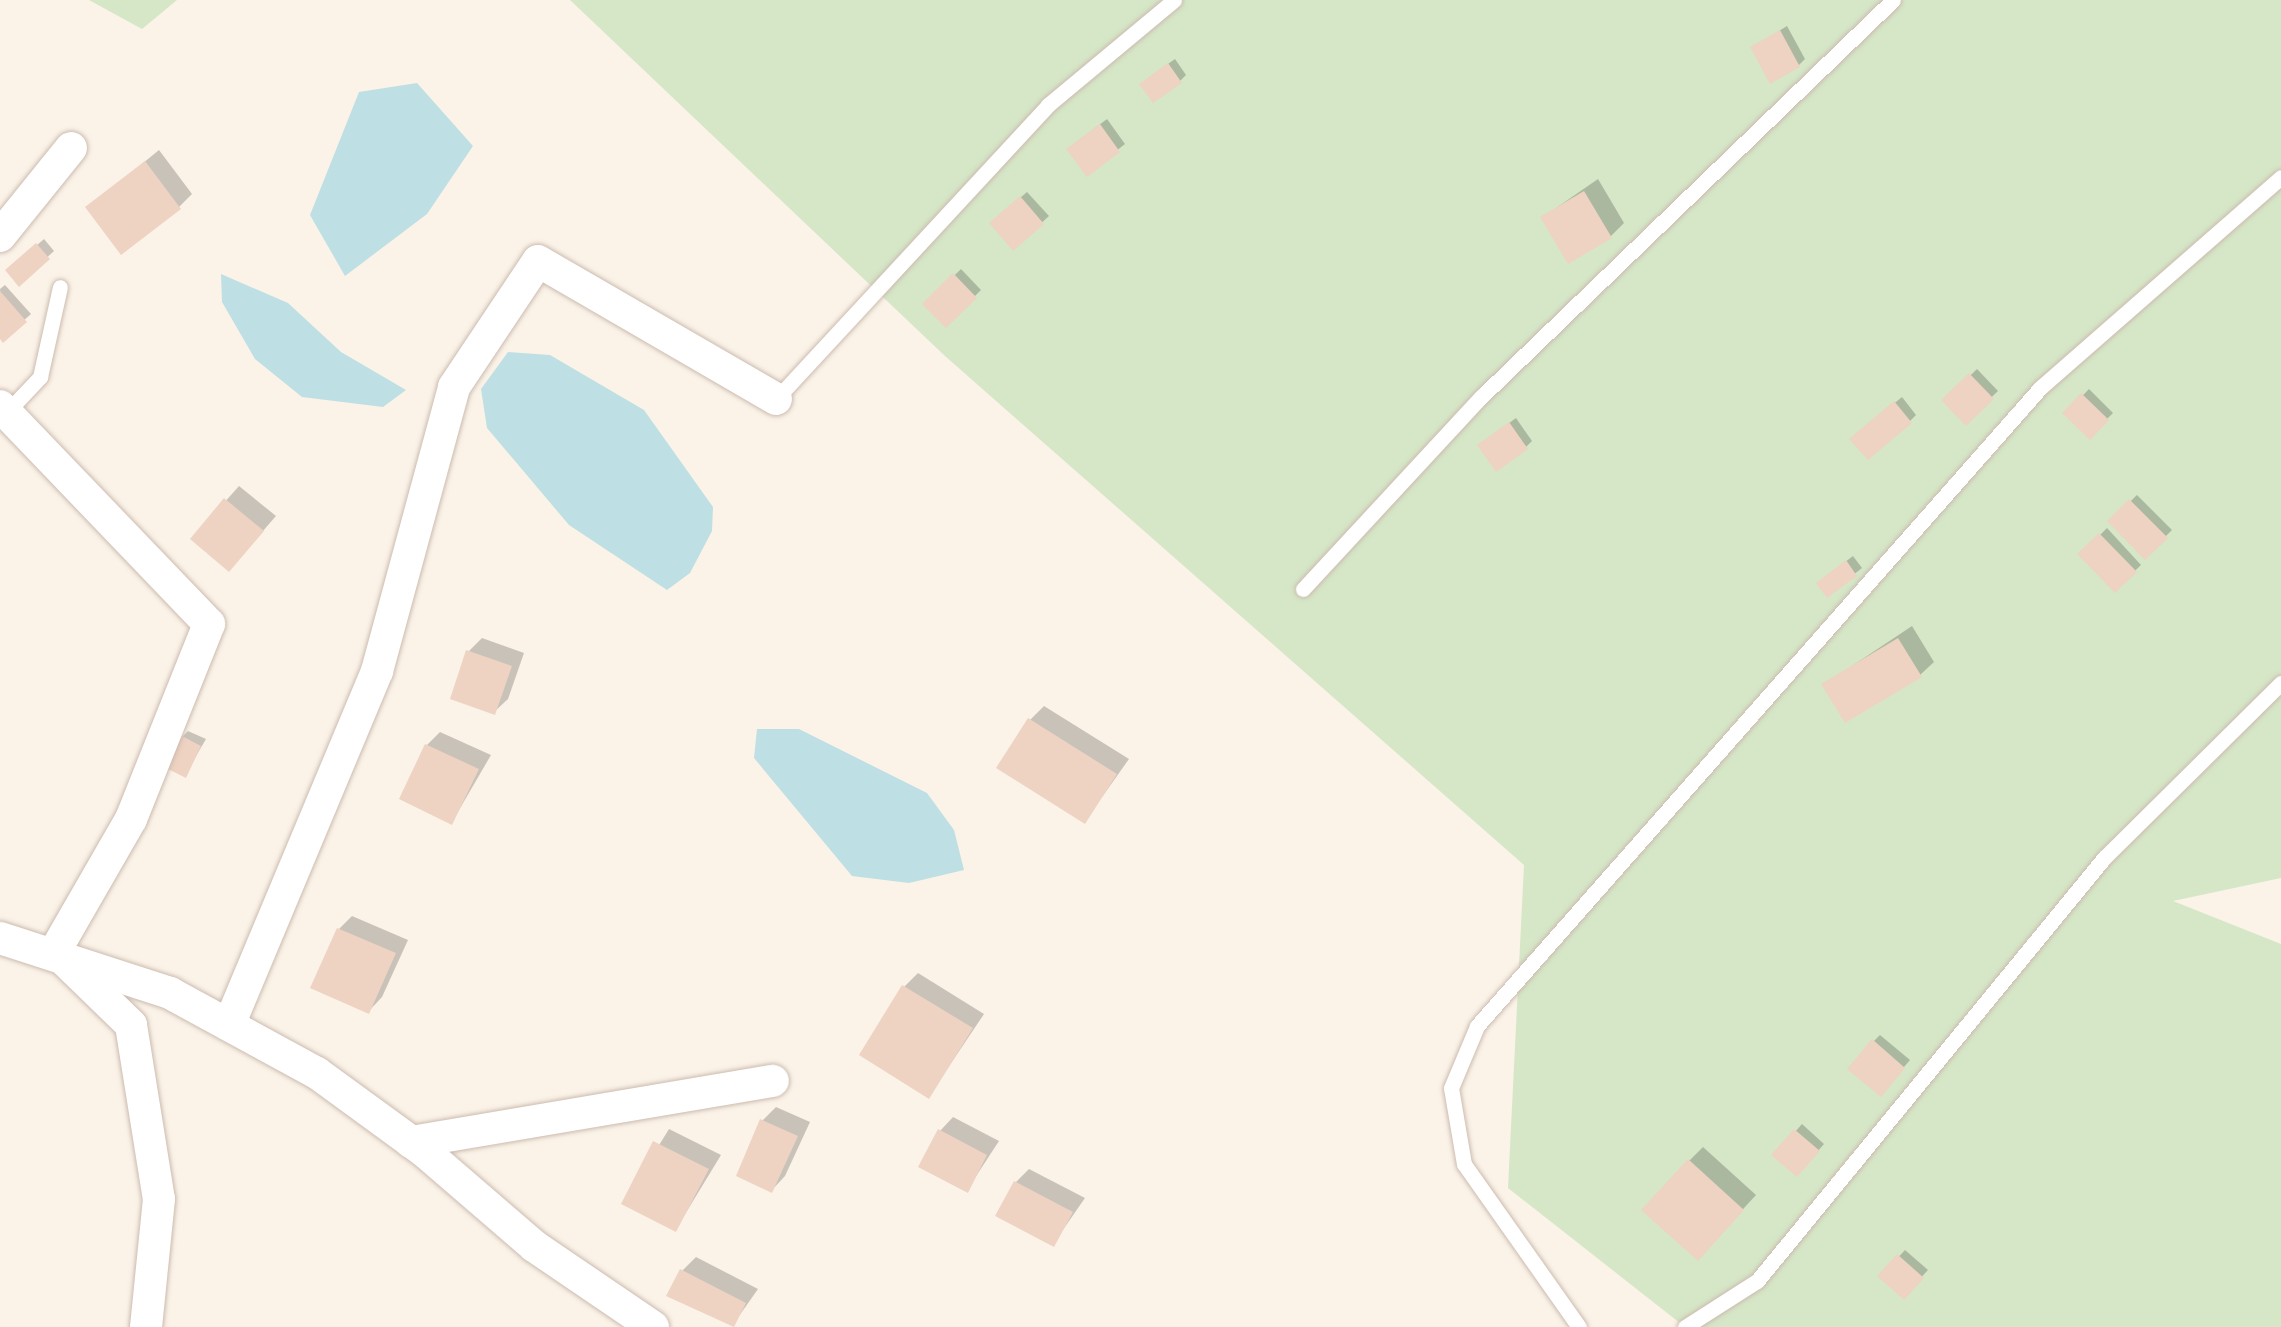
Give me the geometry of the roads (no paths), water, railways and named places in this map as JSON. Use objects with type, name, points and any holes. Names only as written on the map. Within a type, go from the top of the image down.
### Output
[{"type":"street","points":[[0,236],[71,148]]},
{"type":"street","points":[[229,1025],[377,672],[454,387],[538,261],[776,399]]},
{"type":"street","points":[[3,410],[209,624],[131,819],[55,951]]},
{"type":"street","points":[[0,938],[55,951],[170,993],[317,1073],[411,1142],[534,1246],[653,1327]]},
{"type":"street","points":[[55,951],[131,1025],[159,1199],[146,1327]]},
{"type":"street","points":[[411,1142],[773,1081]]},
{"type":"lane","points":[[776,399],[1048,105],[1174,0]]},
{"type":"lane","points":[[1303,589],[1481,397],[1893,0]]},
{"type":"lane","points":[[1579,1327],[1464,1164],[1451,1088],[1477,1026],[2040,388],[2281,177]]},
{"type":"lane","points":[[3,410],[40,377],[60,287]]},
{"type":"lane","points":[[1686,1327],[1757,1281],[2104,858],[2281,683]]},
{"type":"water","points":[[417,83],[473,146],[427,214],[345,276],[310,215],[359,92]]},
{"type":"water","points":[[221,274],[288,303],[341,352],[406,390],[383,407],[302,397],[255,359],[222,302]]},
{"type":"water","points":[[508,352],[550,355],[644,410],[713,507],[712,531],[690,573],[667,590],[569,525],[487,428],[481,389]]},
{"type":"water","points":[[757,729],[799,729],[927,793],[954,830],[964,870],[909,883],[852,876],[754,758]]}]
